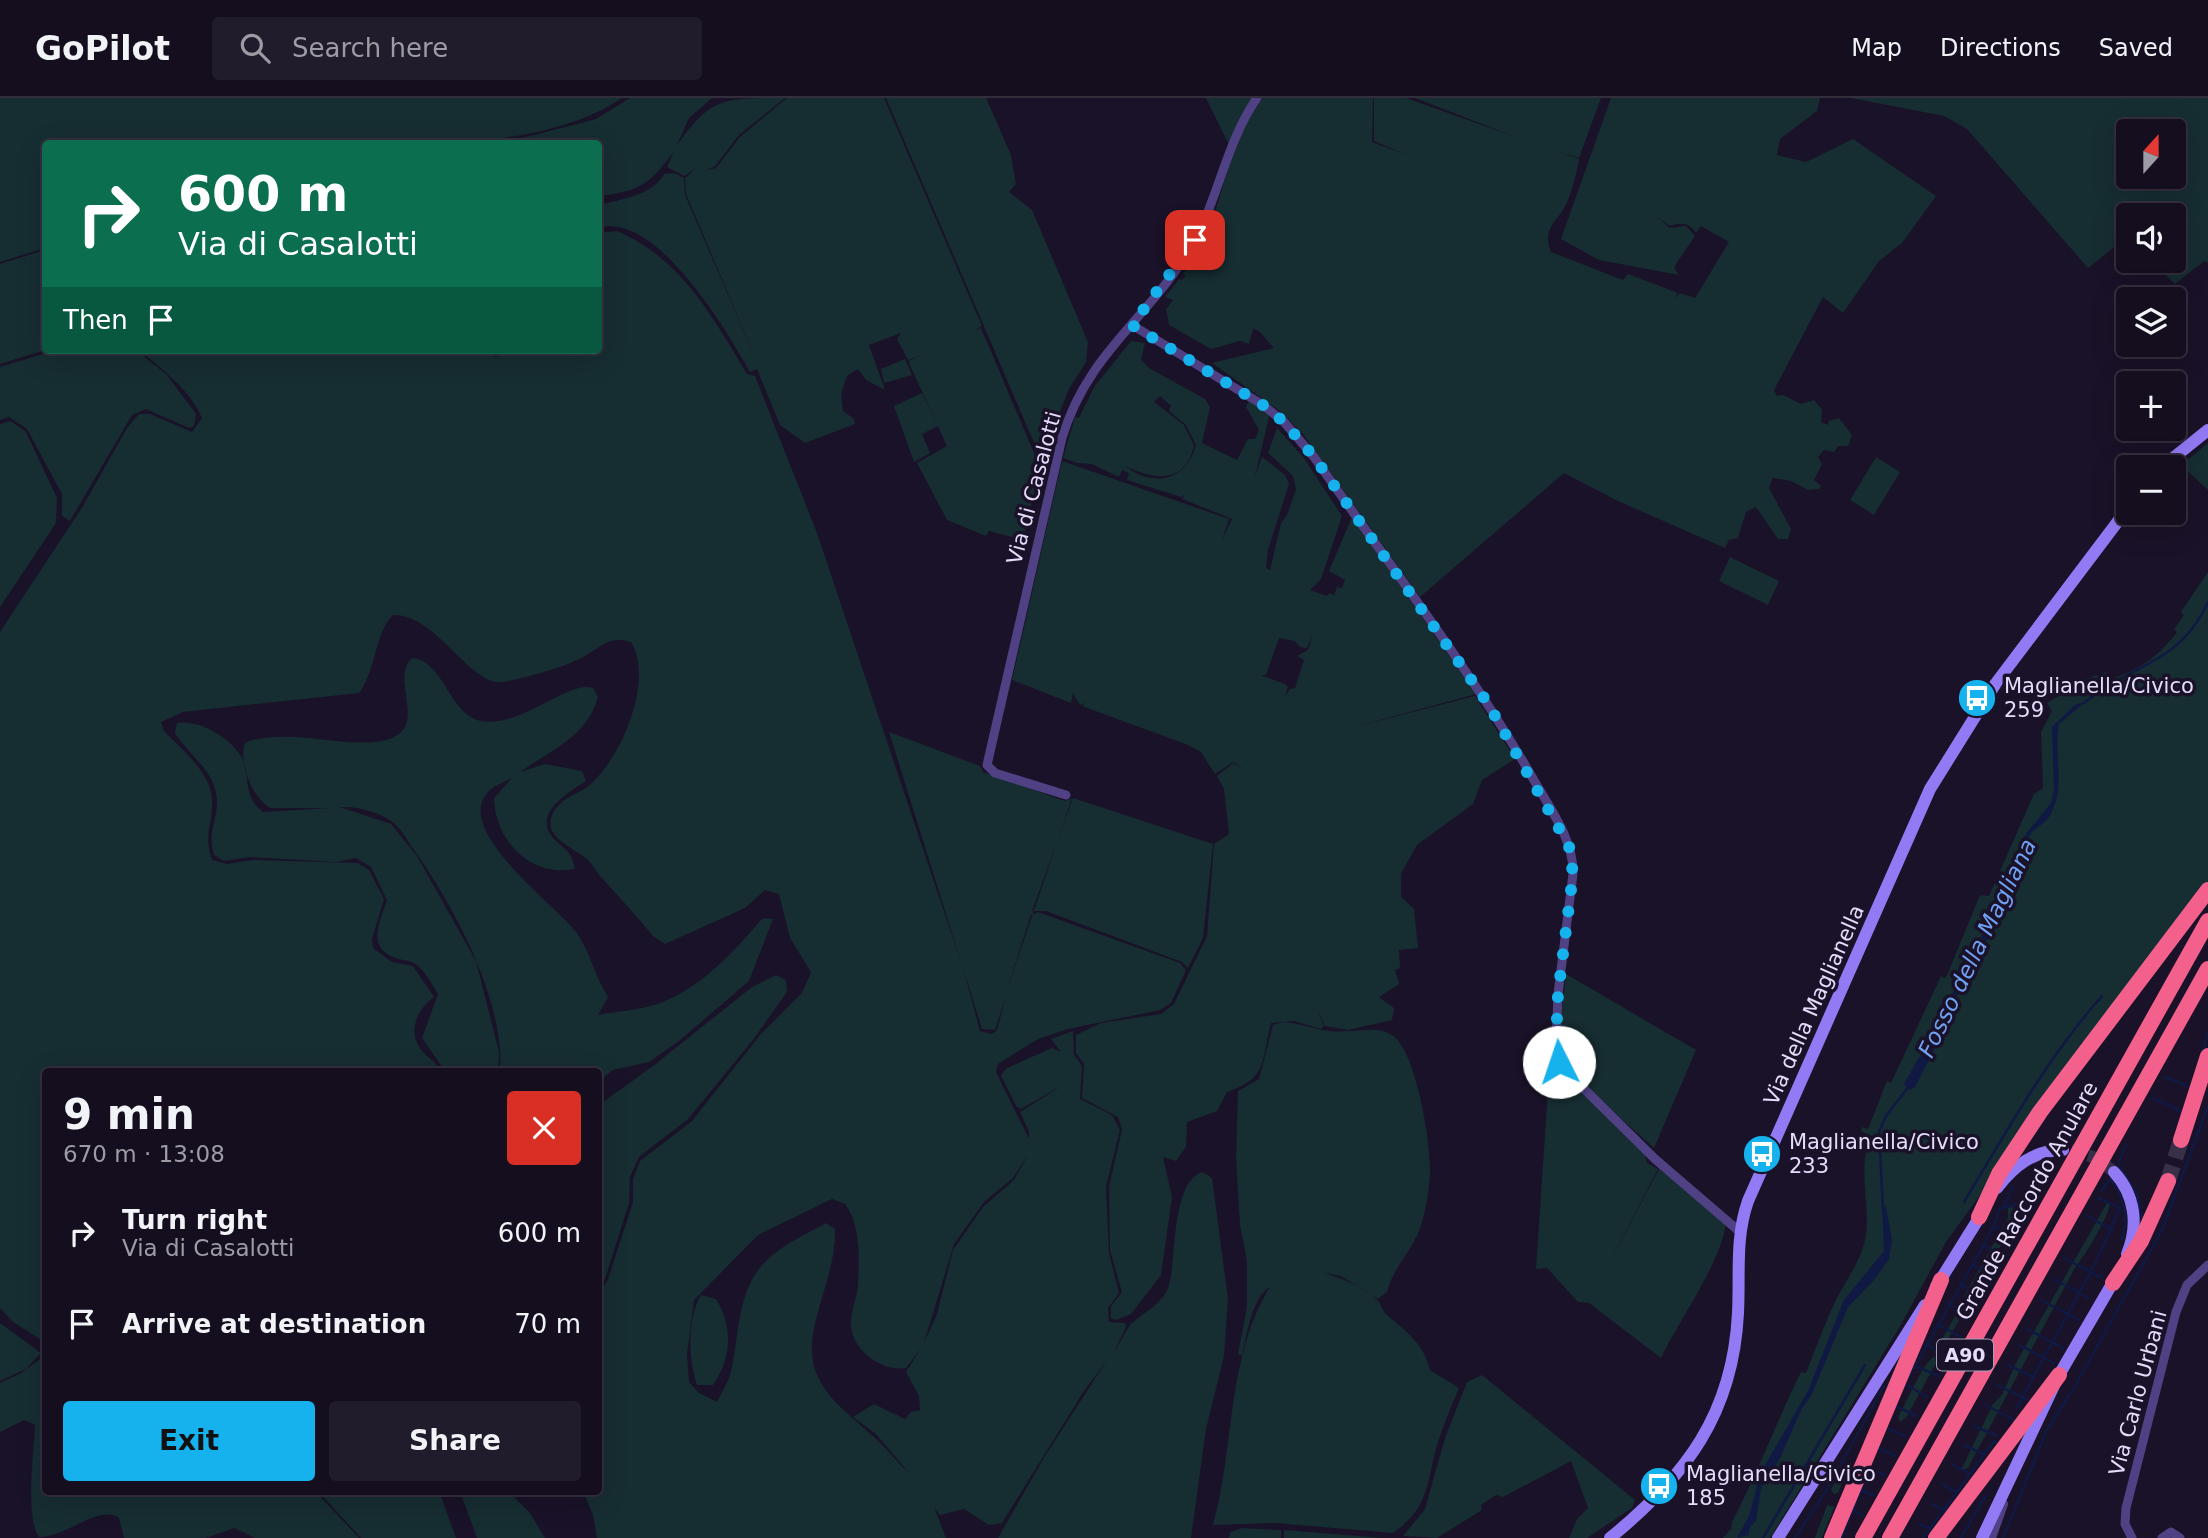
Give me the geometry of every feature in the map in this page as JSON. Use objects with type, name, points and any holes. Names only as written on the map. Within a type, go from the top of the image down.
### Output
[{"type":"highway","points":[[1979,1217],[1998,1174],[2040,1112],[2208,890]]},
{"type":"highway","name":"Grande Raccordo Anulare","points":[[1863,1538],[2208,921]]},
{"type":"highway","name":"A90","points":[[1890,1538],[2208,969]]},
{"type":"highway","points":[[2181,1140],[2208,1056]]},
{"type":"highway","points":[[2113,1283],[2141,1241],[2168,1181]]},
{"type":"highway","points":[[1832,1538],[1941,1280]]},
{"type":"highway","points":[[1936,1538],[2059,1376]]},
{"type":"main road","points":[[2177,455],[2208,430]]},
{"type":"main road","name":"Via della Maglianella","points":[[1610,1538],[1672,1483],[1696,1450],[1714,1418],[1728,1381],[1736,1347],[1740,1232],[1750,1194],[1930,789],[1996,683],[2116,524]]},
{"type":"main road","points":[[1778,1538],[1998,1187],[2019,1164],[2037,1154],[2063,1150]]},
{"type":"main road","points":[[1982,1538],[2010,1484],[2059,1376],[2113,1283],[2130,1245],[2134,1226],[2130,1196],[2114,1171]]},
{"type":"street","name":"Via di Casalotti","points":[[1066,795],[995,773],[987,767],[1065,429],[1087,378],[1132,325],[1195,240],[1236,136],[1257,98]]},
{"type":"street","points":[[1132,325],[1244,392],[1284,422],[1314,457],[1487,702],[1550,809],[1572,856],[1573,874],[1558,994],[1556,1042],[1561,1066],[1655,1159],[1740,1232]]},
{"type":"street","name":"Via Carlo Urbani","points":[[2132,1538],[2125,1524],[2126,1508],[2176,1312],[2187,1285],[2208,1265]]},
{"type":"street","points":[[1992,1538],[2010,1484]]},
{"type":"street","points":[[2162,1538],[2171,1532],[2180,1538]]},
{"type":"green space","points":[[0,98],[622,98],[588,116],[549,129],[484,140],[42,140],[42,249],[0,262]]},
{"type":"green space","points":[[630,98],[712,98],[689,118],[677,145],[699,118],[720,104],[732,100],[785,98],[739,135],[715,166],[707,170],[716,168],[740,137],[787,98],[884,98],[982,326],[975,330],[981,328],[1037,460],[1039,472],[1024,535],[1019,539],[989,531],[986,536],[947,520],[917,463],[947,446],[938,426],[922,434],[930,453],[914,462],[894,406],[922,393],[937,424],[908,361],[921,355],[908,360],[897,339],[901,333],[869,345],[885,390],[866,380],[858,369],[847,376],[841,394],[843,411],[854,419],[855,424],[805,443],[780,425],[757,369],[750,372],[725,330],[687,278],[666,255],[643,238],[621,228],[602,228],[602,204],[644,192],[664,174],[674,173],[684,178],[685,195],[759,367],[686,194],[685,178],[695,169],[684,176],[667,167],[674,151],[643,184],[625,192],[602,196],[602,140],[515,140],[596,119]]},
{"type":"green space","points":[[886,98],[986,98],[1011,155],[1016,184],[1009,192],[1032,210],[1088,342],[1086,362],[1069,389],[1041,459]]},
{"type":"green space","points":[[1206,98],[1258,98],[1231,149]]},
{"type":"green space","points":[[1263,98],[1373,98],[1372,142],[1404,154],[1374,141],[1374,98],[1406,98],[1513,136],[1415,98],[1601,98],[1579,158],[1557,151],[1579,159],[1569,197],[1549,233],[1551,252],[1623,280],[1628,274],[1678,293],[1675,298],[1680,293],[1695,298],[1729,242],[1701,226],[1696,233],[1688,225],[1670,226],[1657,217],[1670,228],[1686,226],[1695,236],[1674,267],[1679,275],[1599,260],[1561,239],[1611,98],[1820,98],[1817,111],[1780,139],[1777,155],[1806,162],[1853,139],[1936,196],[1902,243],[1879,261],[1843,313],[1823,297],[1774,390],[1777,396],[1783,395],[1801,404],[1814,400],[1822,410],[1821,422],[1828,425],[1829,421],[1839,418],[1852,435],[1848,446],[1838,446],[1834,452],[1824,450],[1818,457],[1822,464],[1814,480],[1821,486],[1819,489],[1808,490],[1791,481],[1773,478],[1769,488],[1791,529],[1788,539],[1778,539],[1756,507],[1746,512],[1738,538],[1729,540],[1725,548],[1618,501],[1564,473],[1420,597],[1303,434],[1281,412],[1212,363],[1274,348],[1259,331],[1253,329],[1249,344],[1240,341],[1211,349],[1169,325],[1166,309],[1173,300],[1165,297],[1179,279],[1182,280],[1186,276],[1183,274],[1196,255],[1202,254],[1213,224],[1219,225],[1221,218],[1214,216],[1233,155],[1246,125]]},
{"type":"green space","points":[[1851,98],[2208,98],[2208,263],[2204,261],[2175,284],[2164,273],[2186,273],[2186,203],[2116,203],[2116,246],[2088,268],[1967,129],[1944,116]]},
{"type":"green space","points":[[617,231],[660,257],[708,311],[747,374],[755,376],[817,533],[961,964],[889,732],[980,766],[983,772],[1065,801],[1072,798],[1033,914],[1038,912],[1180,963],[1186,970],[1171,1003],[1160,1010],[1068,1029],[1038,1039],[998,1064],[996,1072],[1029,1139],[1029,1132],[1020,1112],[1063,1085],[1021,1109],[1016,1106],[1001,1075],[1007,1068],[1052,1048],[1061,1052],[1051,1039],[1073,1031],[1074,1055],[1082,1066],[1080,1099],[1112,1115],[1120,1130],[1106,1187],[1109,1253],[1119,1293],[1108,1308],[1109,1322],[1125,1323],[1126,1327],[1114,1352],[1131,1324],[1159,1301],[1168,1289],[1177,1220],[1186,1189],[1193,1178],[1203,1172],[1212,1178],[1228,1299],[1224,1356],[1206,1429],[1191,1538],[998,1538],[1045,1456],[1107,1360],[1084,1391],[1002,1523],[989,1525],[964,1509],[940,1515],[934,1507],[946,1538],[597,1538],[593,1515],[585,1495],[602,1495],[602,1290],[608,1279],[633,1202],[633,1179],[640,1161],[692,1121],[760,1035],[802,993],[811,972],[790,938],[779,894],[765,890],[745,908],[665,944],[653,936],[589,861],[553,833],[551,821],[555,809],[587,787],[599,775],[622,740],[630,719],[639,677],[637,658],[631,642],[623,640],[606,643],[577,660],[555,668],[500,682],[476,672],[423,625],[409,618],[393,615],[382,631],[369,674],[359,693],[183,712],[161,722],[164,731],[202,772],[211,791],[212,810],[208,842],[212,860],[227,864],[252,860],[358,863],[369,870],[384,899],[372,939],[373,948],[392,962],[413,966],[434,997],[422,1009],[414,1031],[419,1047],[438,1068],[42,1068],[42,1340],[13,1322],[0,1308],[0,632],[83,506],[127,428],[139,414],[150,414],[192,432],[202,418],[183,389],[145,354],[602,354],[602,233]],"holes":[[[964,970],[982,1029],[995,1030],[1006,996],[997,1030],[992,1034],[980,1031]],[[1028,1155],[1014,1180],[983,1207],[953,1250],[937,1314],[924,1343],[954,1244],[984,1202],[1013,1178]],[[832,1199],[845,1204],[854,1222],[859,1253],[858,1284],[851,1320],[855,1340],[873,1360],[898,1369],[906,1368],[921,1348],[906,1372],[919,1396],[920,1410],[911,1412],[905,1419],[874,1404],[853,1417],[876,1434],[910,1474],[838,1405],[819,1380],[812,1348],[814,1329],[835,1242],[835,1229],[826,1223],[777,1251],[754,1275],[740,1315],[731,1372],[717,1402],[699,1393],[689,1382],[687,1354],[694,1300],[758,1235]]]},
{"type":"green space","points":[[42,251],[42,351],[0,364],[0,264]]},
{"type":"green space","points":[[1131,341],[1145,343],[1141,360],[1149,368],[1205,399],[1210,407],[1202,443],[1237,460],[1248,439],[1255,439],[1259,430],[1246,407],[1250,398],[1270,413],[1255,476],[1262,457],[1285,475],[1289,484],[1268,550],[1266,568],[1270,570],[1281,523],[1287,515],[1296,489],[1293,476],[1268,453],[1277,428],[1304,458],[1342,516],[1321,579],[1310,590],[1327,596],[1329,593],[1334,595],[1337,587],[1342,588],[1345,580],[1329,571],[1352,517],[1476,694],[1351,728],[1475,696],[1515,759],[1482,780],[1473,804],[1417,845],[1401,874],[1401,897],[1414,909],[1418,948],[1399,950],[1400,968],[1395,970],[1399,984],[1379,997],[1394,1008],[1392,1020],[1348,1030],[1325,1026],[1316,1007],[1324,1026],[1321,1029],[1294,1021],[1271,1023],[1264,1057],[1257,1074],[1241,1087],[1227,1092],[1217,1111],[1187,1122],[1186,1147],[1176,1161],[1163,1157],[1172,1197],[1161,1275],[1131,1314],[1116,1320],[1111,1318],[1111,1306],[1122,1292],[1110,1250],[1109,1186],[1122,1130],[1118,1117],[1082,1098],[1084,1064],[1076,1053],[1076,1035],[1101,1023],[1161,1014],[1174,1004],[1207,936],[1214,844],[1229,834],[1224,789],[1217,776],[1233,763],[1243,768],[1233,762],[1215,774],[1201,752],[1188,745],[1082,706],[1085,703],[1080,705],[1073,693],[1071,703],[1012,680],[1062,461],[1229,519],[1222,540],[1232,519],[1182,499],[1185,494],[1181,497],[1127,480],[1129,473],[1122,470],[1119,477],[1092,464],[1063,458],[1075,417],[1079,418],[1094,387]],"holes":[[[1160,396],[1171,406],[1169,411],[1186,425],[1196,445],[1191,457],[1185,467],[1177,473],[1158,479],[1136,473],[1125,466],[1146,474],[1166,476],[1183,468],[1194,446],[1184,425],[1154,402]],[[1313,633],[1308,650],[1297,656],[1304,660],[1295,688],[1290,689],[1285,696],[1288,687],[1285,684],[1260,675],[1266,675],[1279,638],[1295,641],[1300,647],[1307,648]]]},
{"type":"green space","points":[[43,354],[141,354],[167,375],[196,414],[194,426],[189,428],[146,409],[132,415],[70,521],[62,516],[62,494],[27,429],[9,417],[0,420],[0,367]]},
{"type":"green space","points":[[905,359],[912,375],[884,383],[881,369]]},
{"type":"green space","points":[[11,421],[26,432],[57,498],[56,523],[0,607],[0,424]]},
{"type":"green space","points":[[2208,443],[2208,490],[2186,470],[2186,461]]},
{"type":"green space","points":[[1876,457],[1900,472],[1874,515],[1850,500]]},
{"type":"green space","points":[[1730,557],[1779,581],[1768,605],[1719,581]]},
{"type":"green space","points":[[2208,572],[2208,881],[1946,1242],[1899,1328],[1770,1538],[1723,1538],[1731,1529],[1792,1390],[1801,1372],[1806,1373],[1833,1307],[1862,1251],[1867,1222],[1865,1160],[1871,1137],[1861,1131],[1862,1127],[1868,1129],[1887,1081],[1891,1083],[1941,976],[1945,978],[1948,973],[1980,895],[1989,896],[2034,794],[2043,788],[2041,732],[2052,711],[2047,703],[2089,678],[2106,672],[2109,679],[2120,676],[2155,655],[2177,632],[2174,629],[2184,615],[2181,612]]},
{"type":"green space","points":[[412,658],[423,661],[432,668],[462,709],[471,717],[482,721],[512,718],[571,690],[593,688],[598,697],[593,711],[577,733],[520,772],[545,764],[582,771],[586,781],[555,805],[547,821],[548,830],[570,855],[575,869],[544,868],[530,862],[508,842],[496,814],[494,798],[512,778],[489,791],[481,807],[484,826],[495,846],[582,940],[608,997],[598,1015],[647,1007],[678,995],[718,966],[763,918],[773,919],[749,981],[679,1041],[649,1062],[613,1070],[602,1079],[602,1068],[500,1068],[499,1044],[486,985],[474,955],[445,898],[403,833],[395,824],[369,811],[340,807],[391,824],[417,856],[476,961],[499,1052],[498,1068],[443,1068],[422,1038],[438,994],[418,966],[393,957],[380,947],[379,924],[387,900],[371,867],[356,858],[336,862],[250,857],[224,861],[214,855],[212,833],[217,809],[216,791],[207,773],[175,733],[177,723],[193,723],[211,730],[227,740],[239,753],[244,764],[245,743],[266,738],[372,742],[394,737],[405,727],[408,714],[405,670]],"holes":[[[246,773],[252,788],[270,808],[330,808],[263,812],[252,798]]]},
{"type":"green space","points":[[1073,798],[1213,844],[1203,938],[1188,968],[1182,962],[1046,911],[1032,911]]},
{"type":"green space","points":[[1566,974],[1696,1050],[1654,1148],[1587,1086],[1566,1060],[1561,1032]]},
{"type":"green space","points":[[776,975],[786,980],[787,992],[753,1040],[688,1119],[639,1157],[630,1177],[629,1203],[602,1284],[602,1103],[752,987]]},
{"type":"green space","points":[[1283,1022],[1338,1032],[1378,1030],[1392,1035],[1401,1044],[1408,1059],[1421,1100],[1430,1162],[1429,1187],[1423,1217],[1419,1232],[1394,1274],[1387,1292],[1378,1299],[1371,1294],[1385,1313],[1419,1346],[1430,1370],[1459,1388],[1439,1439],[1421,1502],[1406,1523],[1393,1533],[1275,1523],[1213,1525],[1220,1496],[1238,1373],[1256,1314],[1270,1287],[1259,1299],[1248,1327],[1242,1355],[1238,1354],[1247,1307],[1247,1261],[1240,1225],[1236,1159],[1238,1091],[1259,1079],[1273,1025]],"holes":[[[1324,1273],[1341,1276],[1356,1286],[1345,1281]]]},
{"type":"green space","points":[[1559,1070],[1644,1151],[1647,1163],[1658,1169],[1605,1271],[1659,1169],[1726,1221],[1709,1271],[1661,1358],[1589,1303],[1578,1302],[1547,1268],[1536,1269],[1549,1075],[1556,1076]]},
{"type":"green space","points":[[2107,1203],[2110,1203],[2109,1208],[2096,1235],[2076,1266],[1968,1468],[1961,1470],[1993,1404],[2002,1395],[2016,1363]]},
{"type":"green space","points":[[2014,1207],[2012,1226],[1971,1299],[1966,1300],[1964,1296],[2008,1218],[2008,1208]]},
{"type":"green space","points":[[701,1295],[716,1299],[722,1309],[728,1331],[724,1364],[713,1385],[697,1385],[692,1363],[691,1327]]},
{"type":"green space","points":[[1962,1304],[1963,1314],[1938,1355],[1935,1352]]},
{"type":"green space","points":[[0,1323],[41,1353],[26,1369],[0,1381]]},
{"type":"green space","points":[[1935,1356],[1936,1363],[1906,1418],[1900,1422],[1898,1417],[1915,1383]]},
{"type":"green space","points":[[42,1360],[42,1495],[319,1495],[359,1538],[255,1538],[234,1528],[206,1538],[124,1538],[119,1518],[111,1515],[101,1515],[49,1536],[39,1537],[32,1515],[31,1500],[35,1425],[24,1420],[0,1432],[0,1383]]},
{"type":"green space","points":[[1482,1375],[1635,1500],[1632,1508],[1587,1538],[1569,1538],[1577,1519],[1588,1508],[1571,1461],[1503,1497],[1496,1495],[1481,1505],[1482,1510],[1437,1538],[1403,1536],[1425,1509],[1445,1438],[1467,1382]]},
{"type":"green space","points":[[1841,1468],[1848,1470],[1838,1493],[1834,1494],[1831,1490]]},
{"type":"green space","points":[[322,1495],[440,1495],[456,1538],[361,1538]]},
{"type":"green space","points":[[461,1495],[512,1495],[530,1513],[545,1538],[477,1538]]},
{"type":"green space","points":[[1827,1505],[1834,1507],[1833,1511],[1822,1538],[1815,1538]]},
{"type":"green space","points":[[1242,1528],[1281,1530],[1281,1538],[1229,1538],[1230,1532]]},
{"type":"green space","points":[[1284,1530],[1383,1538],[1284,1538]]},
{"type":"water","points":[[2086,701],[2059,724],[2059,778],[2053,809],[2047,820],[2033,831],[2026,842],[2009,895],[2002,899],[1997,924],[1975,959],[1968,981],[1954,1000],[1946,1026],[1915,1087],[1910,1090],[1904,1084],[1942,1017],[1971,952],[1993,919],[1996,898],[2017,857],[2021,840],[2051,803],[2054,790],[2052,727],[2075,705]]},
{"type":"water","points":[[1882,1205],[1886,1207],[1892,1241],[1889,1259],[1874,1280],[1848,1307],[1811,1396],[1802,1408],[1780,1458],[1761,1488],[1756,1521],[1750,1527],[1748,1535],[1737,1538],[1749,1516],[1761,1472],[1808,1391],[1844,1300],[1884,1251]]},
{"type":"waterway","name":"Fosso della Magliana","points":[[2084,703],[2119,679],[2168,652],[2196,623],[2208,602]]},
{"type":"waterway","points":[[1964,1202],[2063,1044],[2102,996]]},
{"type":"waterway","points":[[2202,1053],[2208,1032]]},
{"type":"waterway","points":[[2165,1077],[2190,1087]]},
{"type":"waterway","name":"Fosso della Magliana","points":[[1883,1209],[1879,1132],[1886,1116],[1909,1086]]},
{"type":"waterway","points":[[2153,1098],[2182,1112]]},
{"type":"waterway","points":[[2003,1538],[2047,1430],[2075,1386],[2162,1230],[2208,1106]]},
{"type":"waterway","points":[[2126,1145],[2118,1164],[2137,1194],[2142,1218]]},
{"type":"waterway","points":[[2101,1191],[2110,1179],[2119,1192],[2125,1215],[2122,1239]]},
{"type":"waterway","points":[[2003,1208],[2013,1187]]},
{"type":"waterway","points":[[2098,1198],[2120,1208]]},
{"type":"waterway","points":[[1999,1209],[2023,1202]]},
{"type":"waterway","points":[[2016,1409],[2095,1264],[2120,1208]]},
{"type":"waterway","points":[[1908,1379],[1993,1228],[1999,1210]]},
{"type":"waterway","points":[[2088,1216],[2112,1230]]},
{"type":"waterway","points":[[1994,1226],[2016,1237]]},
{"type":"waterway","points":[[1984,1245],[2005,1258]]},
{"type":"waterway","points":[[2064,1258],[2102,1278]]},
{"type":"waterway","points":[[1973,1265],[1994,1277]]},
{"type":"waterway","points":[[2053,1279],[2078,1292]]},
{"type":"waterway","points":[[1960,1284],[1983,1297]]},
{"type":"waterway","points":[[2079,1293],[2090,1299]]},
{"type":"waterway","points":[[2041,1300],[2079,1320]]},
{"type":"waterway","points":[[1948,1304],[1972,1317]]},
{"type":"waterway","points":[[1937,1324],[1961,1337]]},
{"type":"waterway","points":[[2027,1329],[2063,1348]]},
{"type":"waterway","points":[[1926,1344],[1950,1357]]},
{"type":"waterway","points":[[2019,1345],[2054,1363]]},
{"type":"waterway","points":[[1763,1538],[1865,1365]]},
{"type":"waterway","points":[[2008,1365],[2033,1377]]},
{"type":"waterway","points":[[1915,1366],[1939,1376]]},
{"type":"waterway","points":[[1905,1384],[1927,1397]]},
{"type":"waterway","points":[[1997,1385],[2032,1402]]},
{"type":"waterway","points":[[1795,1538],[1824,1494],[1884,1386]]},
{"type":"waterway","points":[[1986,1405],[2015,1421]]},
{"type":"waterway","points":[[1895,1406],[1917,1416]]},
{"type":"waterway","points":[[1974,1426],[1997,1436]]},
{"type":"waterway","points":[[1886,1428],[1905,1436]]},
{"type":"waterway","points":[[1923,1538],[1994,1441],[1998,1445]]},
{"type":"waterway","points":[[1964,1445],[1983,1454]]},
{"type":"waterway","points":[[1878,1448],[1895,1456]]},
{"type":"waterway","points":[[1952,1464],[1970,1474]]},
{"type":"waterway","points":[[1869,1468],[1884,1475]]},
{"type":"waterway","points":[[1841,1538],[1864,1483]]},
{"type":"waterway","points":[[1942,1484],[1956,1492]]},
{"type":"waterway","points":[[1861,1490],[1873,1495]]},
{"type":"waterway","points":[[1961,1538],[1986,1495]]},
{"type":"waterway","points":[[1931,1504],[1950,1512]]},
{"type":"waterway","points":[[1853,1510],[1862,1515]]},
{"type":"waterway","points":[[1919,1524],[1929,1528]]},
{"type":"tunnel","points":[[2168,1181],[2181,1140]]},
{"type":"tunnel","points":[[2071,1150],[2096,1158],[2114,1172]]},
{"type":"place","name":"Maglianella/Civico 259","points":[[1977,698]]},
{"type":"place","name":"Maglianella/Civico 233","points":[[1762,1154]]},
{"type":"place","name":"Maglianella/Civico 185","points":[[1659,1486]]},
{"type":"route","points":[[1195,240],[1184,259],[1132,325],[1263,405],[1284,422],[1314,457],[1487,702],[1569,846],[1573,874],[1560,959],[1556,1042],[1559,1062]]}]
